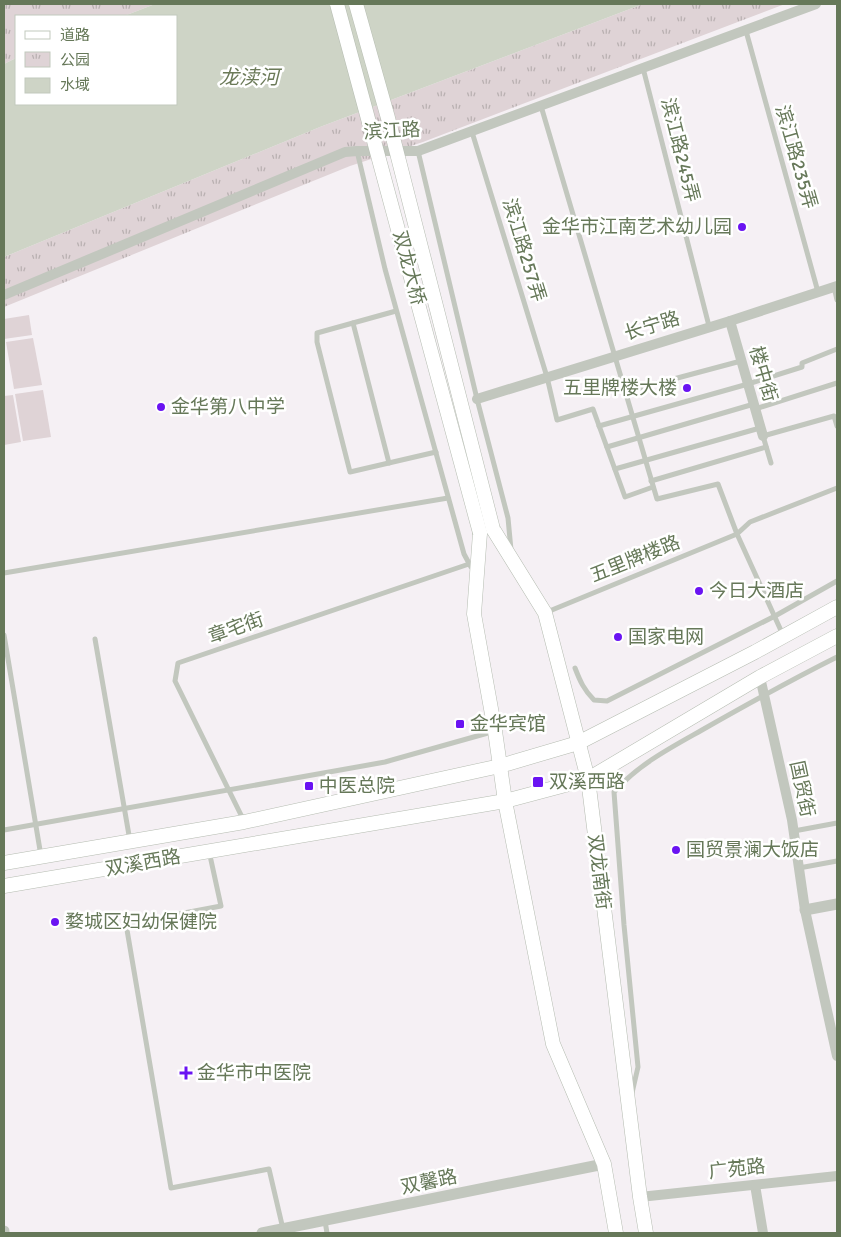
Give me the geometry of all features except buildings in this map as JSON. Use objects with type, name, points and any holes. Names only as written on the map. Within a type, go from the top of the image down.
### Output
[{"type":"main road","name":"双龙大桥","points":[[337,4],[487,531]]},
{"type":"main road","name":"双龙大桥","points":[[356,4],[388,118],[487,531]]},
{"type":"main road","name":"双龙南街","points":[[487,531],[512,561],[545,612],[588,779],[646,1233]]},
{"type":"main road","points":[[487,531],[477,578],[474,614],[495,731],[505,802],[553,1044],[604,1164],[616,1233]]},
{"type":"main road","name":"双溪西路","points":[[4,863],[244,822],[500,766],[578,743],[837,607]]},
{"type":"main road","name":"双溪西路","points":[[4,886],[505,802],[588,779],[760,677],[837,636]]},
{"type":"street","name":"滨江路","points":[[4,295],[345,152],[357,150],[418,151],[816,4]]},
{"type":"street","name":"长宁路","points":[[477,399],[836,287]]},
{"type":"street","name":"楼中街","points":[[730,321],[762,432]]},
{"type":"street","name":"国贸街","points":[[760,677],[793,831],[805,910],[837,1056]]},
{"type":"street","points":[[805,910],[837,904]]},
{"type":"street","name":"双馨路","points":[[262,1233],[604,1164]]},
{"type":"street","name":"广苑路","points":[[640,1197],[837,1176]]},
{"type":"street","points":[[755,1185],[763,1233]]},
{"type":"lane","name":"滨江路235弄","points":[[746,31],[818,292]]},
{"type":"lane","name":"滨江路245弄","points":[[643,68],[709,326]]},
{"type":"lane","points":[[540,106],[657,499],[718,484],[737,534],[784,636]]},
{"type":"lane","name":"滨江路257弄","points":[[472,132],[547,377],[557,420],[593,409],[599,426]]},
{"type":"lane","points":[[357,150],[385,269],[448,498],[464,554],[477,578]]},
{"type":"lane","points":[[418,151],[477,399],[508,518],[512,561]]},
{"type":"lane","points":[[836,287],[837,300]]},
{"type":"lane","points":[[396,311],[317,333],[317,342],[350,472],[436,452]]},
{"type":"lane","points":[[353,323],[389,463]]},
{"type":"lane","points":[[653,487],[625,496],[599,426],[802,367],[802,363],[837,349]]},
{"type":"lane","points":[[625,392],[741,361]]},
{"type":"lane","points":[[607,447],[837,383]]},
{"type":"lane","points":[[615,469],[645,460],[834,416],[837,426]]},
{"type":"lane","points":[[762,432],[771,463]]},
{"type":"lane","points":[[651,481],[766,447]]},
{"type":"lane","name":"五里牌楼路","points":[[545,612],[737,534],[750,522],[837,488]]},
{"type":"lane","points":[[4,573],[448,498]]},
{"type":"lane","name":"章宅街","points":[[244,822],[175,681],[178,663],[469,564]]},
{"type":"lane","points":[[575,668],[586,693],[594,700],[607,701],[775,616],[837,581]]},
{"type":"lane","points":[[4,635],[41,856]]},
{"type":"lane","points":[[95,639],[130,841]]},
{"type":"lane","points":[[629,1108],[638,1067],[624,925],[614,792],[628,776],[650,760],[764,695],[837,657]]},
{"type":"lane","points":[[4,830],[385,762],[495,731]]},
{"type":"lane","points":[[793,831],[837,823]]},
{"type":"lane","points":[[209,851],[221,906],[126,924],[171,1188],[269,1169],[283,1230]]},
{"type":"lane","points":[[799,868],[837,861]]},
{"type":"lane","points":[[325,1221],[327,1233]]},
{"type":"green space","points":[[4,4],[155,4],[127,15],[15,15],[15,58],[4,64]]},
{"type":"green space","points":[[643,4],[785,4],[423,142],[350,166],[4,307],[4,257],[320,127]]},
{"type":"green space","points":[[29,315],[32,335],[4,339],[4,319]]},
{"type":"green space","points":[[33,338],[42,385],[14,389],[6,342]]},
{"type":"green space","points":[[43,390],[51,437],[23,441],[15,394]]},
{"type":"green space","points":[[13,395],[21,442],[4,445],[4,396]]},
{"type":"water","name":"龙渎河","points":[[155,4],[643,4],[320,127],[4,257],[4,64],[15,58],[15,105],[178,105],[178,15],[127,15]]},
{"type":"place","name":"金华市江南艺术幼儿园","points":[[742,227]]},
{"type":"place","name":"五里牌楼大楼","points":[[687,388]]},
{"type":"place","name":"金华第八中学","points":[[161,407]]},
{"type":"place","name":"今日大酒店","points":[[699,591]]},
{"type":"place","name":"国家电网","points":[[618,637]]},
{"type":"place","name":"金华宾馆","points":[[460,724]]},
{"type":"place","name":"双溪西路","points":[[538,782]]},
{"type":"place","name":"中医总院","points":[[309,786]]},
{"type":"place","name":"国贸景澜大饭店","points":[[676,850]]},
{"type":"place","name":"婺城区妇幼保健院","points":[[55,922]]},
{"type":"place","name":"金华市中医院","points":[[186,1073]]}]
